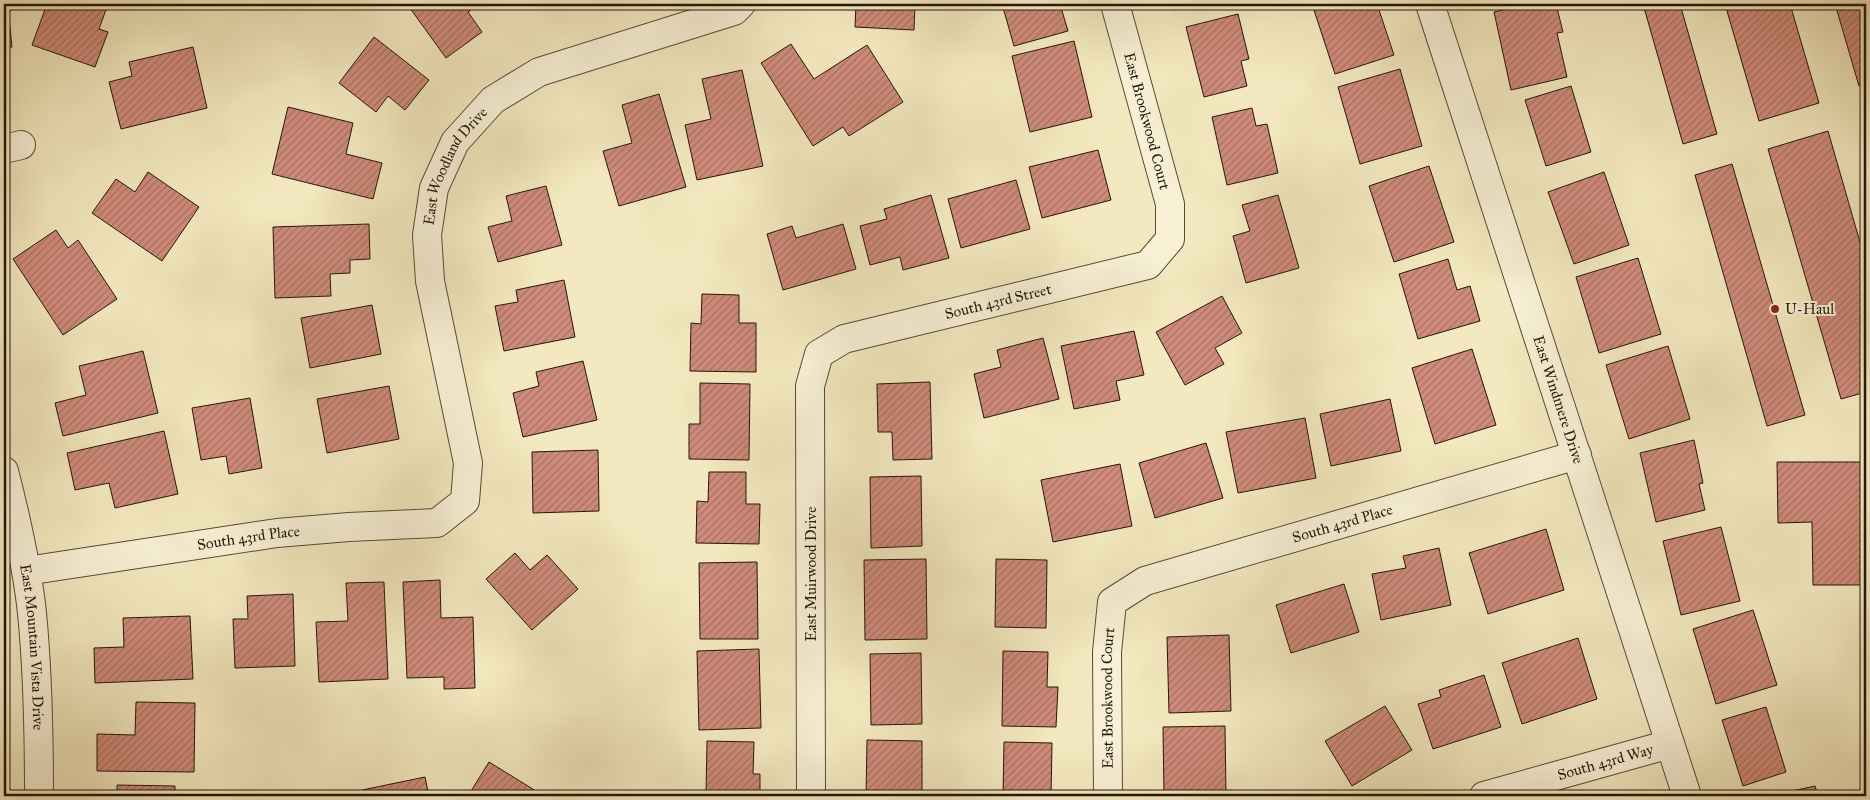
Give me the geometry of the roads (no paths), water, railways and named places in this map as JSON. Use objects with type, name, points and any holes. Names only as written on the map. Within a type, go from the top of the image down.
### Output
[{"type":"street","name":"East Woodland Drive","points":[[465,501],[468,464],[430,281],[427,235],[434,188],[455,142],[493,100],[539,72],[734,11],[741,4]]},
{"type":"street","name":"East Brookwood Court","points":[[1115,4],[1170,204],[1170,239]]},
{"type":"street","name":"East Windmere Drive","points":[[1430,4],[1687,796]]},
{"type":"street","name":"South 43rd Street","points":[[820,354],[844,339],[1148,264],[1170,239]]},
{"type":"street","name":"East Muirwood Drive","points":[[811,796],[810,386],[820,354]]},
{"type":"street","name":"South 43rd Place","points":[[1112,602],[1145,581],[1577,455]]},
{"type":"street","name":"East Mountain Vista Drive","points":[[4,471],[18,527],[32,613],[38,717],[39,796]]},
{"type":"street","name":"South 43rd Place","points":[[26,571],[278,533],[436,522],[465,501]]},
{"type":"street","name":"East Brookwood Court","points":[[1108,796],[1107,652],[1112,602]]},
{"type":"street","name":"South 43rd Way","points":[[1484,796],[1670,744]]},
{"type":"place","name":"U-Haul","points":[[1775,309]]}]
